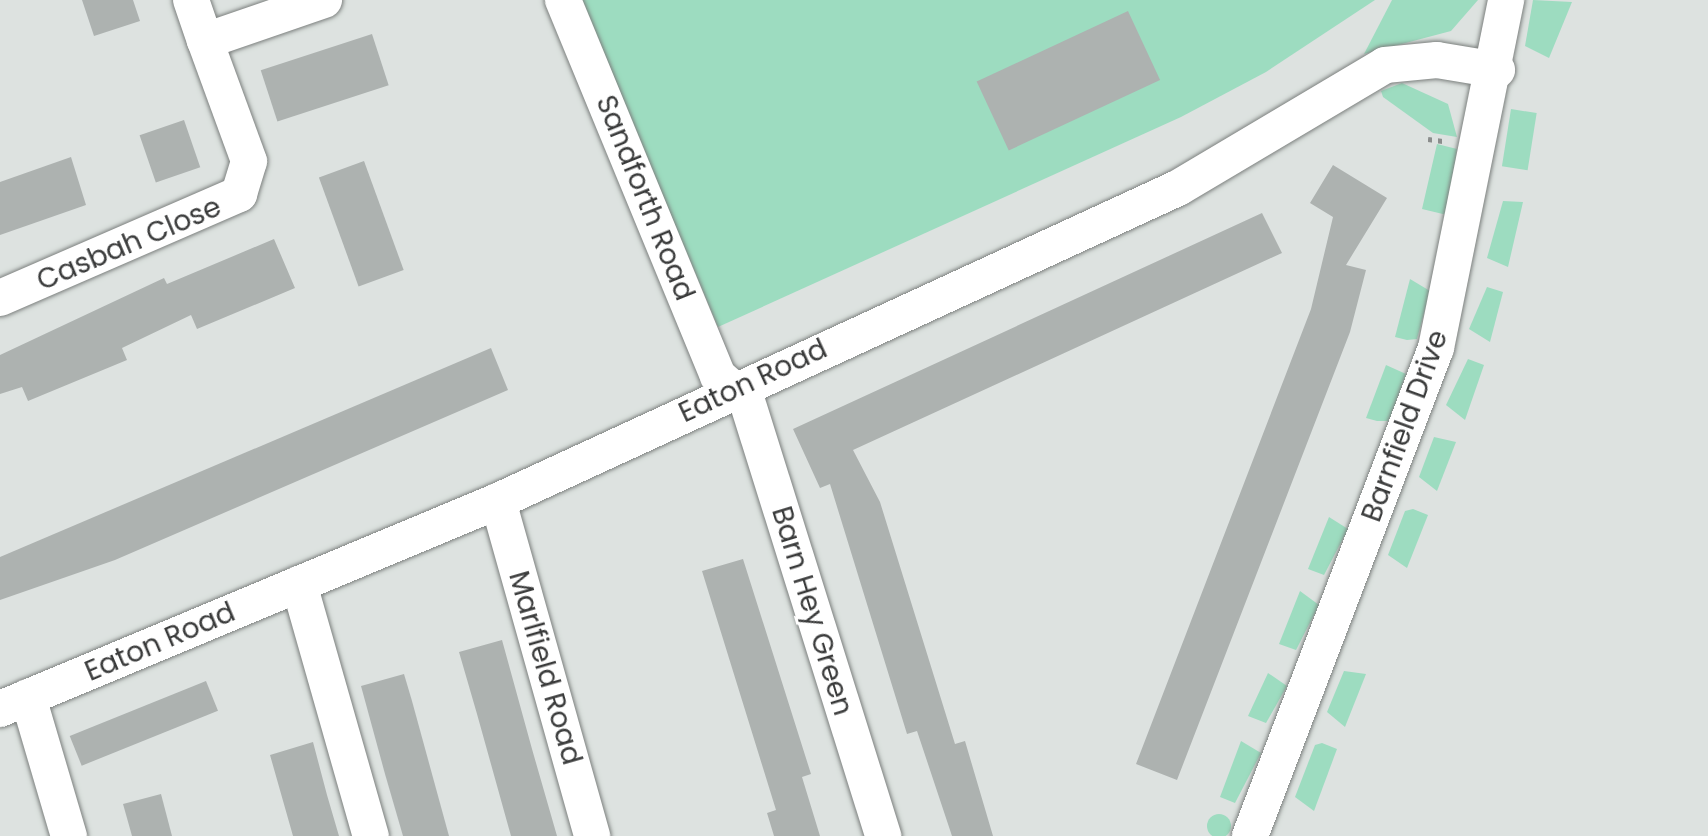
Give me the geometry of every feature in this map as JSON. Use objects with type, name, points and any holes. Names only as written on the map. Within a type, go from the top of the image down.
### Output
[{"type":"street","name":"Casbah Close","points":[[0,298],[239,194],[249,161],[191,0]]},
{"type":"street","points":[[205,41],[324,0]]},
{"type":"street","name":"Sandforth Road","points":[[563,0],[718,376],[736,389]]},
{"type":"street","name":"Barnfield Drive","points":[[1250,836],[1436,348],[1497,70],[1506,0]]},
{"type":"street","name":"Eaton Road","points":[[14,703],[498,501],[1178,188],[1385,65],[1437,60],[1497,70]]},
{"type":"street","name":"Barn Hey Green","points":[[736,389],[747,401],[883,836]]},
{"type":"street","name":"Marlfield Road","points":[[498,501],[592,836]]},
{"type":"street","points":[[299,584],[371,836]]},
{"type":"street","points":[[14,703],[69,836]]},
{"type":"green space","points":[[580,0],[1375,0],[1266,72],[1181,117],[718,327]]},
{"type":"green space","points":[[1392,0],[1478,0],[1451,31],[1364,54]]},
{"type":"green space","points":[[1533,0],[1572,2],[1549,58],[1525,46]]},
{"type":"green space","points":[[1402,83],[1448,104],[1457,137],[1433,133],[1383,97],[1381,91]]},
{"type":"green space","points":[[1511,109],[1537,113],[1528,170],[1502,166]]},
{"type":"green space","points":[[1437,144],[1457,149],[1447,215],[1422,209]]},
{"type":"green space","points":[[1503,201],[1523,202],[1508,267],[1487,258]]},
{"type":"green space","points":[[1410,279],[1430,291],[1417,339],[1407,340],[1395,337]]},
{"type":"green space","points":[[1487,287],[1503,292],[1490,342],[1469,329]]},
{"type":"green space","points":[[1468,359],[1484,365],[1465,420],[1446,405]]},
{"type":"green space","points":[[1386,365],[1406,374],[1389,421],[1377,421],[1366,418]]},
{"type":"green space","points":[[1434,437],[1456,442],[1437,491],[1419,477]]},
{"type":"green space","points":[[1413,509],[1428,515],[1407,568],[1388,555],[1405,511]]},
{"type":"green space","points":[[1329,517],[1348,529],[1324,575],[1308,569]]},
{"type":"green space","points":[[1300,591],[1319,605],[1296,650],[1279,644]]},
{"type":"green space","points":[[1344,671],[1366,674],[1345,727],[1327,712]]},
{"type":"green space","points":[[1268,673],[1287,686],[1266,723],[1248,716]]},
{"type":"green space","points":[[1241,741],[1261,753],[1235,803],[1220,797]]},
{"type":"green space","points":[[1322,743],[1337,749],[1314,811],[1295,797],[1315,745]]},
{"type":"green space","points":[[1219,814],[1228,817],[1231,826],[1228,835],[1219,838],[1210,835],[1207,826],[1210,817]]},
{"type":"building","points":[[82,0],[133,0],[140,21],[94,36]]},
{"type":"building","points":[[1128,11],[1160,80],[1009,150],[977,82]]},
{"type":"building","points":[[372,34],[389,85],[277,122],[261,70]]},
{"type":"building","points":[[184,120],[200,167],[156,183],[140,135]]},
{"type":"building","points":[[71,157],[86,205],[0,235],[0,182]]},
{"type":"building","points":[[364,161],[404,270],[359,286],[319,177]]},
{"type":"building","points":[[1333,165],[1387,198],[1346,265],[1366,270],[1350,332],[1177,780],[1136,764],[1311,309],[1333,217],[1310,203]]},
{"type":"building","points":[[1262,213],[1282,253],[853,450],[880,502],[955,744],[965,741],[993,836],[952,836],[917,731],[907,734],[830,484],[820,488],[793,429]]},
{"type":"building","points":[[274,239],[295,288],[197,329],[191,315],[122,348],[127,360],[28,401],[22,387],[0,394],[0,355],[164,278],[167,284]]},
{"type":"building","points":[[491,348],[508,390],[115,560],[0,600],[0,557]]},
{"type":"building","points":[[743,559],[811,774],[802,777],[820,836],[774,836],[767,813],[776,810],[702,571]]},
{"type":"building","points":[[502,640],[557,836],[511,836],[459,652]]},
{"type":"building","points":[[404,674],[449,836],[403,836],[385,774],[361,686]]},
{"type":"building","points":[[206,681],[218,711],[82,766],[70,736]]},
{"type":"building","points":[[313,742],[339,836],[293,836],[270,755]]},
{"type":"building","points":[[161,794],[172,836],[132,836],[123,804]]}]
